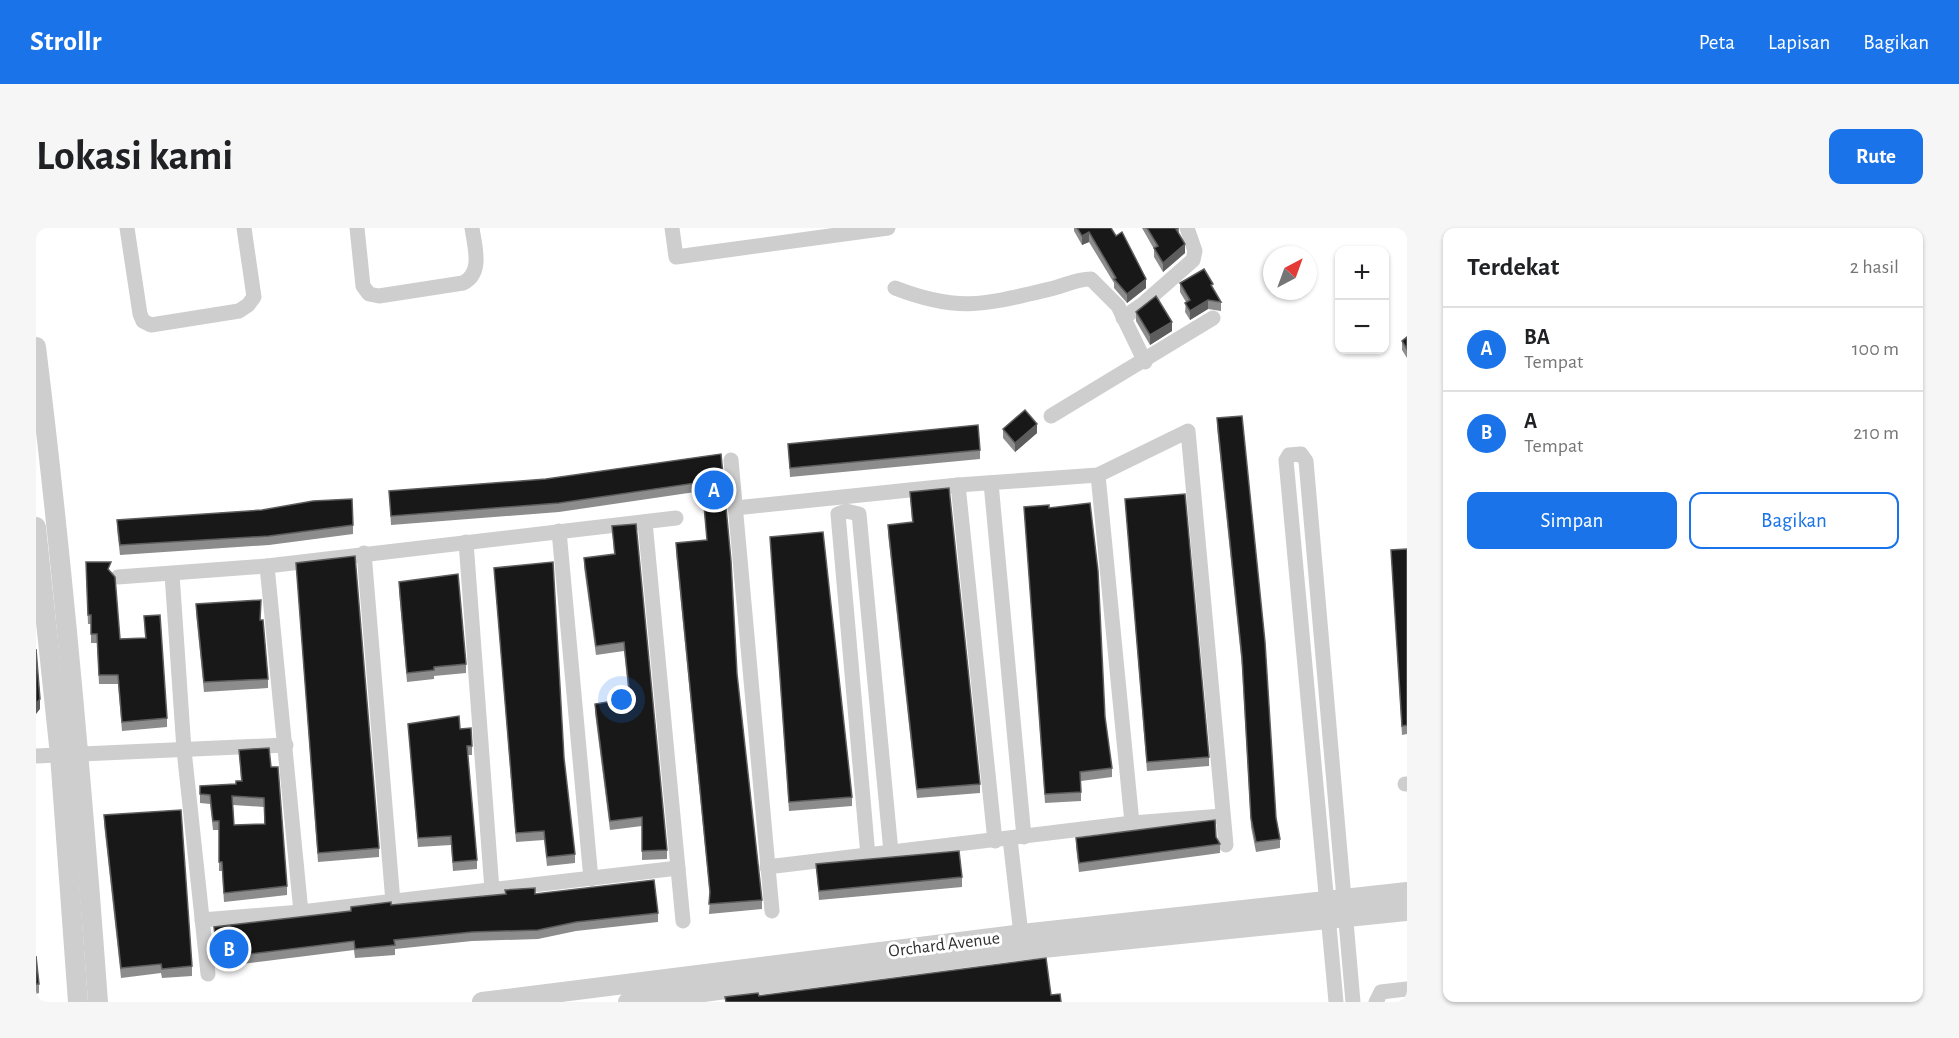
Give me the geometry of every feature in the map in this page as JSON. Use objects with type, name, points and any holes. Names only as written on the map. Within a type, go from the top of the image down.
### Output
[{"type":"street","points":[[127,228],[140,314],[143,321],[152,325],[238,311],[248,305],[254,297],[244,228]]},
{"type":"street","points":[[357,228],[363,286],[369,294],[379,296],[463,283],[471,279],[476,272],[472,228]]},
{"type":"street","points":[[672,228],[676,257],[785,235],[888,228]]},
{"type":"street","points":[[1123,318],[1143,304],[1193,260],[1195,251],[1187,228]]},
{"type":"street","points":[[895,288],[928,300],[960,305],[988,303],[1050,290],[1076,279],[1091,279],[1118,306],[1145,362]]},
{"type":"street","points":[[1051,416],[1145,362],[1213,318]]},
{"type":"street","points":[[36,347],[43,463],[80,755],[99,1002]]},
{"type":"street","points":[[735,508],[958,485],[1098,476],[1188,431],[1226,845]]},
{"type":"street","points":[[1336,1002],[1337,909],[1320,627],[1306,461],[1301,454],[1289,454],[1286,460],[1302,629],[1337,909],[1353,1002]]},
{"type":"street","points":[[731,460],[772,911]]},
{"type":"street","points":[[1098,476],[1132,823]]},
{"type":"street","points":[[991,483],[1010,839]]},
{"type":"street","points":[[958,485],[1010,839],[1022,942]]},
{"type":"street","points":[[868,856],[838,514],[846,511],[859,514],[891,852]]},
{"type":"street","points":[[118,577],[267,566],[676,518]]},
{"type":"street","points":[[645,522],[683,921]]},
{"type":"street","points":[[36,527],[60,755],[78,1002]]},
{"type":"street","points":[[559,531],[591,879]]},
{"type":"street","points":[[466,542],[492,890]]},
{"type":"street","points":[[364,553],[393,902]]},
{"type":"street","points":[[267,566],[301,912]]},
{"type":"street","points":[[172,574],[184,750],[208,974]]},
{"type":"street","points":[[1302,629],[1320,627]]},
{"type":"street","points":[[36,756],[286,745]]},
{"type":"street","points":[[767,867],[1132,823],[1222,816]]},
{"type":"street","points":[[202,920],[393,902],[678,868]]},
{"type":"street","name":"Orchard Avenue","points":[[1337,909],[1407,892]]},
{"type":"street","name":"Orchard Avenue","points":[[482,1002],[659,994],[1022,942],[1337,909],[1407,911]]},
{"type":"street","points":[[1376,1002],[1381,992],[1407,989]]},
{"type":"street","name":"Orchard Avenue","points":[[627,1002],[659,994]]},
{"type":"building","points":[[1077,228],[1111,228],[1116,236],[1122,232],[1146,279],[1127,294],[1114,279],[1116,278],[1089,232],[1082,236]]},
{"type":"building","points":[[1147,228],[1178,228],[1176,229],[1185,244],[1163,263],[1154,248],[1158,246]]},
{"type":"building","points":[[1204,269],[1221,302],[1208,300],[1190,311],[1185,303],[1190,300],[1180,283]]},
{"type":"building","points":[[1156,296],[1172,322],[1150,335],[1136,312]]},
{"type":"building","points":[[1407,337],[1407,349],[1402,341]]},
{"type":"building","points":[[1025,410],[1037,424],[1015,443],[1003,429]]},
{"type":"building","points":[[1242,416],[1265,642],[1276,818],[1280,839],[1256,842],[1251,818],[1242,657],[1217,418]]},
{"type":"building","points":[[978,425],[980,450],[790,468],[788,444]]},
{"type":"building","points":[[721,454],[731,561],[737,674],[762,900],[709,904],[710,892],[676,543],[707,540],[702,482],[559,503],[391,516],[389,491],[546,479]]},
{"type":"building","points":[[949,488],[980,784],[917,789],[888,525],[913,522],[910,492]]},
{"type":"building","points":[[1185,494],[1209,757],[1147,762],[1125,499]]},
{"type":"building","points":[[352,499],[353,525],[269,536],[120,545],[117,520],[262,510],[313,501]]},
{"type":"building","points":[[1090,503],[1098,571],[1105,717],[1112,768],[1080,772],[1081,792],[1045,794],[1024,507],[1049,505],[1049,508]]},
{"type":"building","points":[[636,524],[667,850],[642,851],[642,817],[610,821],[595,704],[630,698],[624,642],[596,646],[584,558],[615,554],[612,526]]},
{"type":"building","points":[[823,532],[852,797],[789,802],[770,537]]},
{"type":"building","points":[[1407,549],[1407,725],[1402,726],[1391,550]]},
{"type":"building","points":[[355,556],[379,848],[318,853],[296,563]]},
{"type":"building","points":[[86,562],[111,562],[108,569],[115,577],[120,639],[146,638],[144,616],[160,615],[167,718],[122,722],[118,675],[99,675],[97,634],[91,634],[91,615],[88,615]]},
{"type":"building","points":[[553,562],[564,758],[575,854],[547,857],[544,831],[516,833],[494,568]]},
{"type":"building","points":[[458,574],[466,664],[434,667],[434,670],[407,673],[399,582]]},
{"type":"building","points":[[261,600],[260,620],[263,620],[268,679],[204,682],[196,604]]},
{"type":"building","points":[[36,649],[40,699],[36,704]]},
{"type":"building","points":[[459,716],[460,729],[471,728],[472,746],[467,746],[477,860],[453,862],[451,836],[418,838],[408,724]]},
{"type":"building","points":[[269,748],[271,767],[278,767],[287,886],[224,893],[222,862],[219,862],[219,821],[213,821],[210,795],[200,794],[200,786],[236,784],[236,781],[242,781],[239,750]],"holes":[[[232,796],[264,798],[265,824],[234,825]]]},
{"type":"building","points":[[181,810],[192,966],[162,969],[161,964],[121,968],[104,815]]},
{"type":"building","points":[[1215,820],[1216,837],[1220,844],[1079,863],[1076,838]]},
{"type":"building","points":[[959,851],[962,877],[819,891],[816,864]]},
{"type":"building","points":[[654,880],[658,913],[576,922],[538,930],[472,932],[394,940],[395,945],[355,949],[354,941],[218,958],[214,927],[351,911],[351,907],[391,902],[391,905],[506,894],[505,890],[535,888],[535,894]]},
{"type":"building","points":[[36,956],[39,984],[36,984]]},
{"type":"building","points":[[1046,958],[1051,995],[1060,994],[1061,1002],[726,1002],[725,997],[758,993],[759,996]]},
{"type":"place","name":"BA","points":[[714,490]]},
{"type":"place","name":"A","points":[[229,949]]}]
